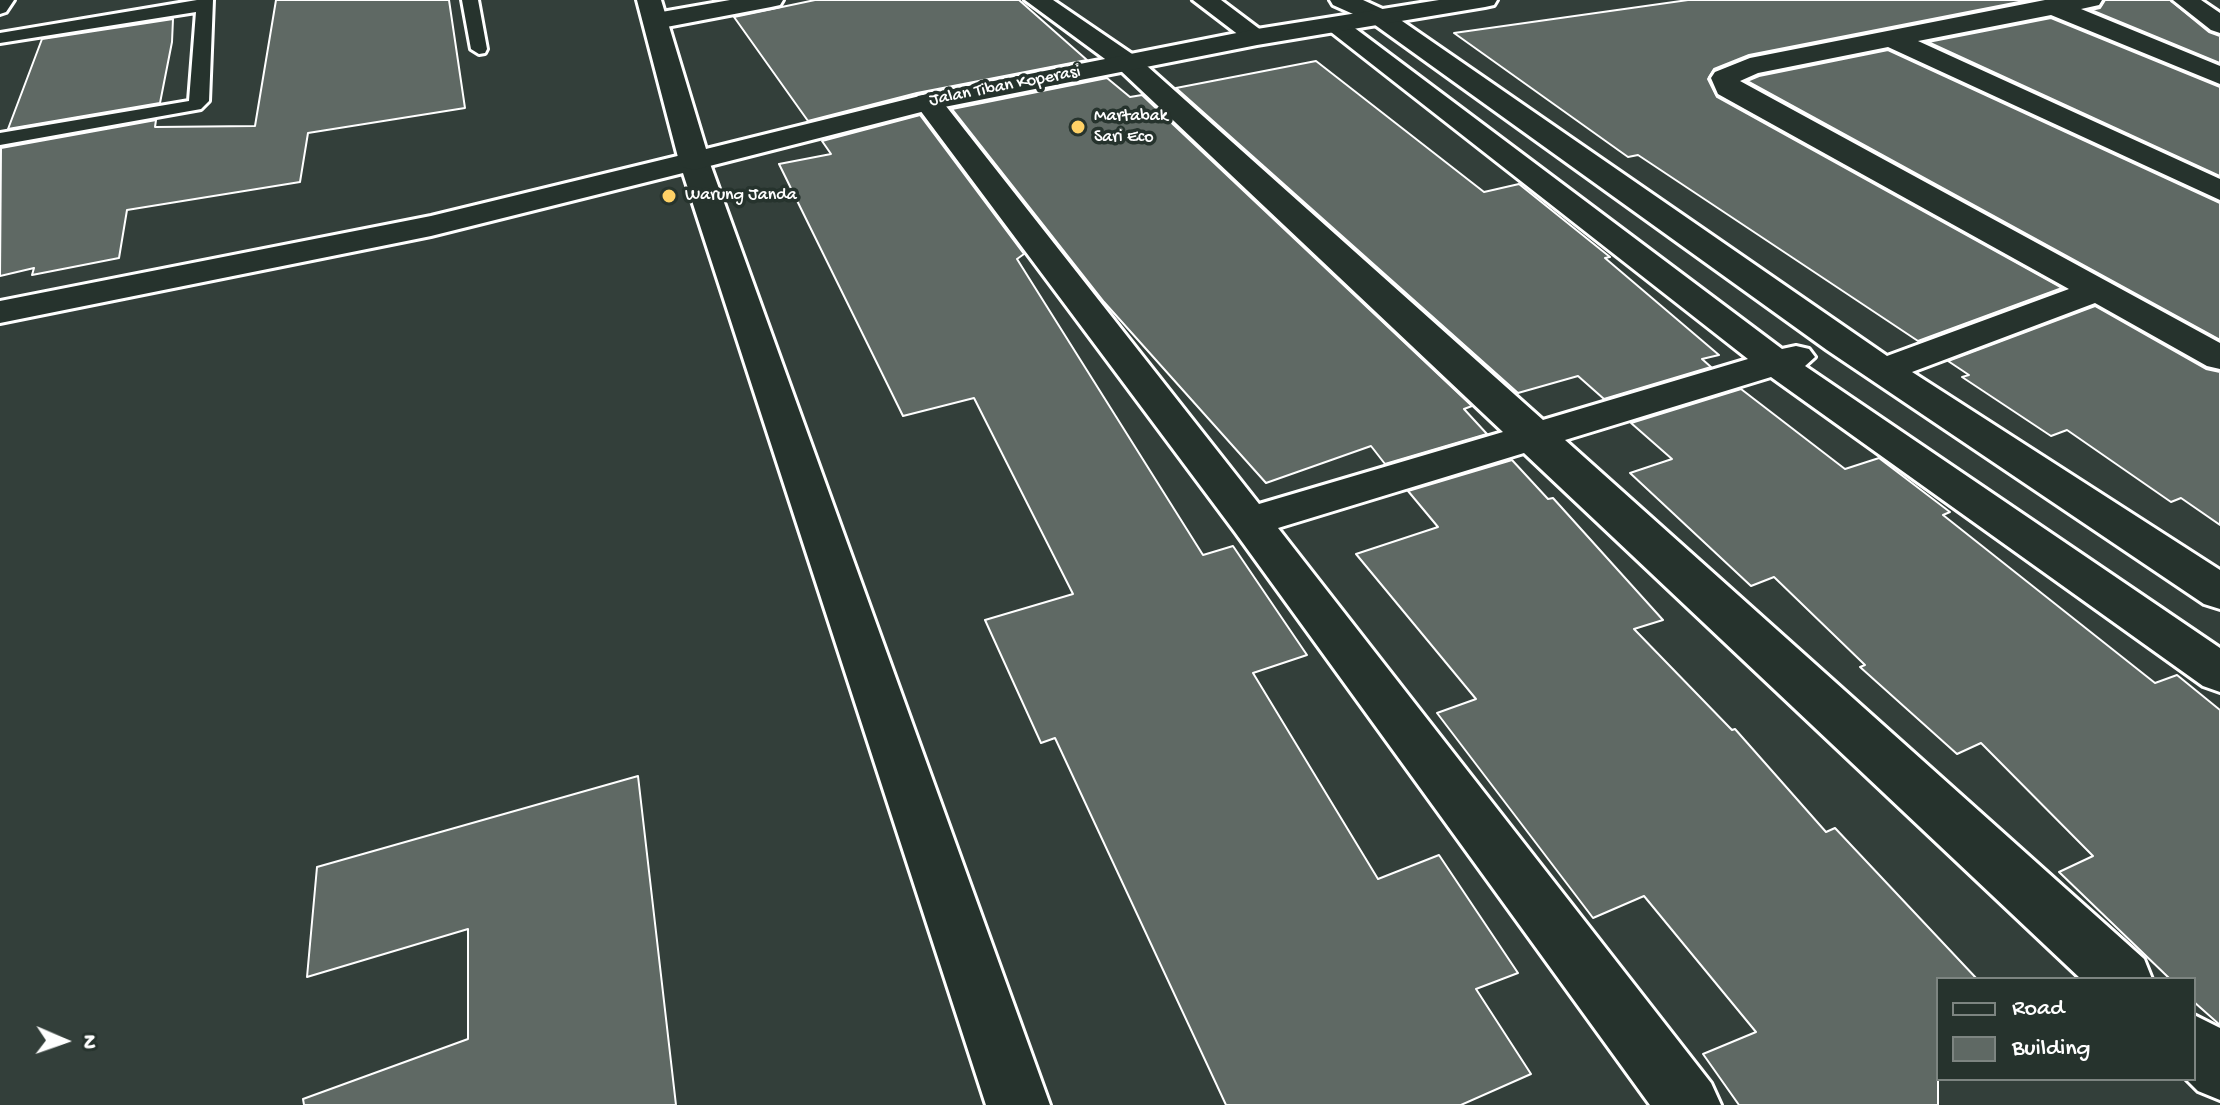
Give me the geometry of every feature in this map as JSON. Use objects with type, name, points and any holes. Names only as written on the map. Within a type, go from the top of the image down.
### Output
[{"type":"street","points":[[771,0],[653,10],[694,161],[1018,1105]]},
{"type":"street","points":[[1037,0],[1129,64],[2121,977]]},
{"type":"street","points":[[1205,0],[1257,37]]},
{"type":"street","name":"Jalan Tiban Koperasi","points":[[0,312],[431,226],[928,102],[1257,37],[1338,12],[1380,17],[1485,0]]},
{"type":"street","points":[[2090,0],[1750,66],[1725,78],[1728,88],[2220,358]]},
{"type":"street","points":[[2185,0],[2220,25]]},
{"type":"street","points":[[2051,6],[2220,76]]},
{"type":"street","points":[[1338,12],[1776,363],[2220,673]]},
{"type":"street","points":[[1380,17],[1840,342],[2220,592]]},
{"type":"street","points":[[1892,39],[2220,191]]},
{"type":"street","points":[[928,102],[1250,522],[1689,1105]]},
{"type":"street","points":[[1884,370],[2098,290]]},
{"type":"street","points":[[1250,522],[1840,342]]},
{"type":"street","points":[[2196,1047],[2220,1069]]},
{"type":"lane","points":[[0,9],[6,0]]},
{"type":"lane","points":[[470,0],[479,49]]},
{"type":"lane","points":[[0,38],[205,3],[200,101],[195,105],[0,139]]},
{"type":"building","points":[[276,0],[449,0],[465,108],[308,133],[300,182],[127,210],[119,258],[32,275],[34,268],[0,276],[1,148],[156,120],[155,127],[255,126]]},
{"type":"building","points":[[815,0],[1019,0],[1087,60],[917,93],[808,121],[734,17]]},
{"type":"building","points":[[1688,0],[2029,0],[1749,55],[1714,69],[1708,79],[1717,97],[2062,288],[1918,341],[1638,155],[1628,157],[1454,33]]},
{"type":"building","points":[[2105,0],[2170,0],[2209,32],[2220,36],[2220,63],[2091,10],[2100,8]]},
{"type":"building","points":[[2051,18],[2220,87],[2220,176],[1928,42]]},
{"type":"building","points":[[173,19],[172,42],[160,103],[8,129],[42,39]]},
{"type":"building","points":[[1888,50],[2220,203],[2220,340],[1747,81]]},
{"type":"building","points":[[1316,61],[1484,192],[1519,184],[1610,257],[1605,258],[1719,355],[1702,359],[1711,367],[1604,399],[1578,376],[1518,393],[1176,88]]},
{"type":"building","points":[[1107,78],[1130,97],[1142,95],[1472,406],[1464,409],[1487,434],[1385,464],[1371,446],[1266,483],[1104,302],[952,109]]},
{"type":"building","points":[[920,115],[1024,254],[1017,259],[1203,555],[1233,546],[1307,655],[1253,673],[1378,879],[1439,855],[1518,973],[1476,989],[1531,1074],[1461,1105],[1226,1105],[1055,738],[1041,743],[985,620],[1073,594],[974,398],[903,416],[779,164],[831,154],[822,141]]},
{"type":"building","points":[[2095,306],[2206,369],[2220,372],[2220,525],[2181,498],[2171,502],[2067,430],[2051,436],[1962,377],[1969,375],[1948,361]]},
{"type":"building","points":[[1741,389],[1845,469],[1879,458],[1950,512],[1943,515],[2155,683],[2177,675],[2220,710],[2220,1025],[2196,1004],[2196,977],[2168,977],[2059,872],[2093,856],[1981,743],[1957,754],[1860,667],[1865,665],[1774,577],[1751,586],[1630,473],[1672,459],[1631,423]]},
{"type":"building","points":[[1512,460],[1548,499],[1553,498],[1663,620],[1634,629],[1732,730],[1735,729],[1826,832],[1835,828],[1975,977],[1936,977],[1938,1105],[1739,1105],[1703,1054],[1756,1032],[1644,896],[1593,918],[1437,713],[1476,699],[1356,554],[1438,527],[1408,491]]},
{"type":"building","points":[[638,776],[676,1105],[304,1105],[303,1099],[468,1039],[468,929],[307,977],[317,867]]},
{"type":"place","name":"Martabak Sari Eco","points":[[1078,127]]},
{"type":"place","name":"Warung Janda","points":[[669,196]]}]
